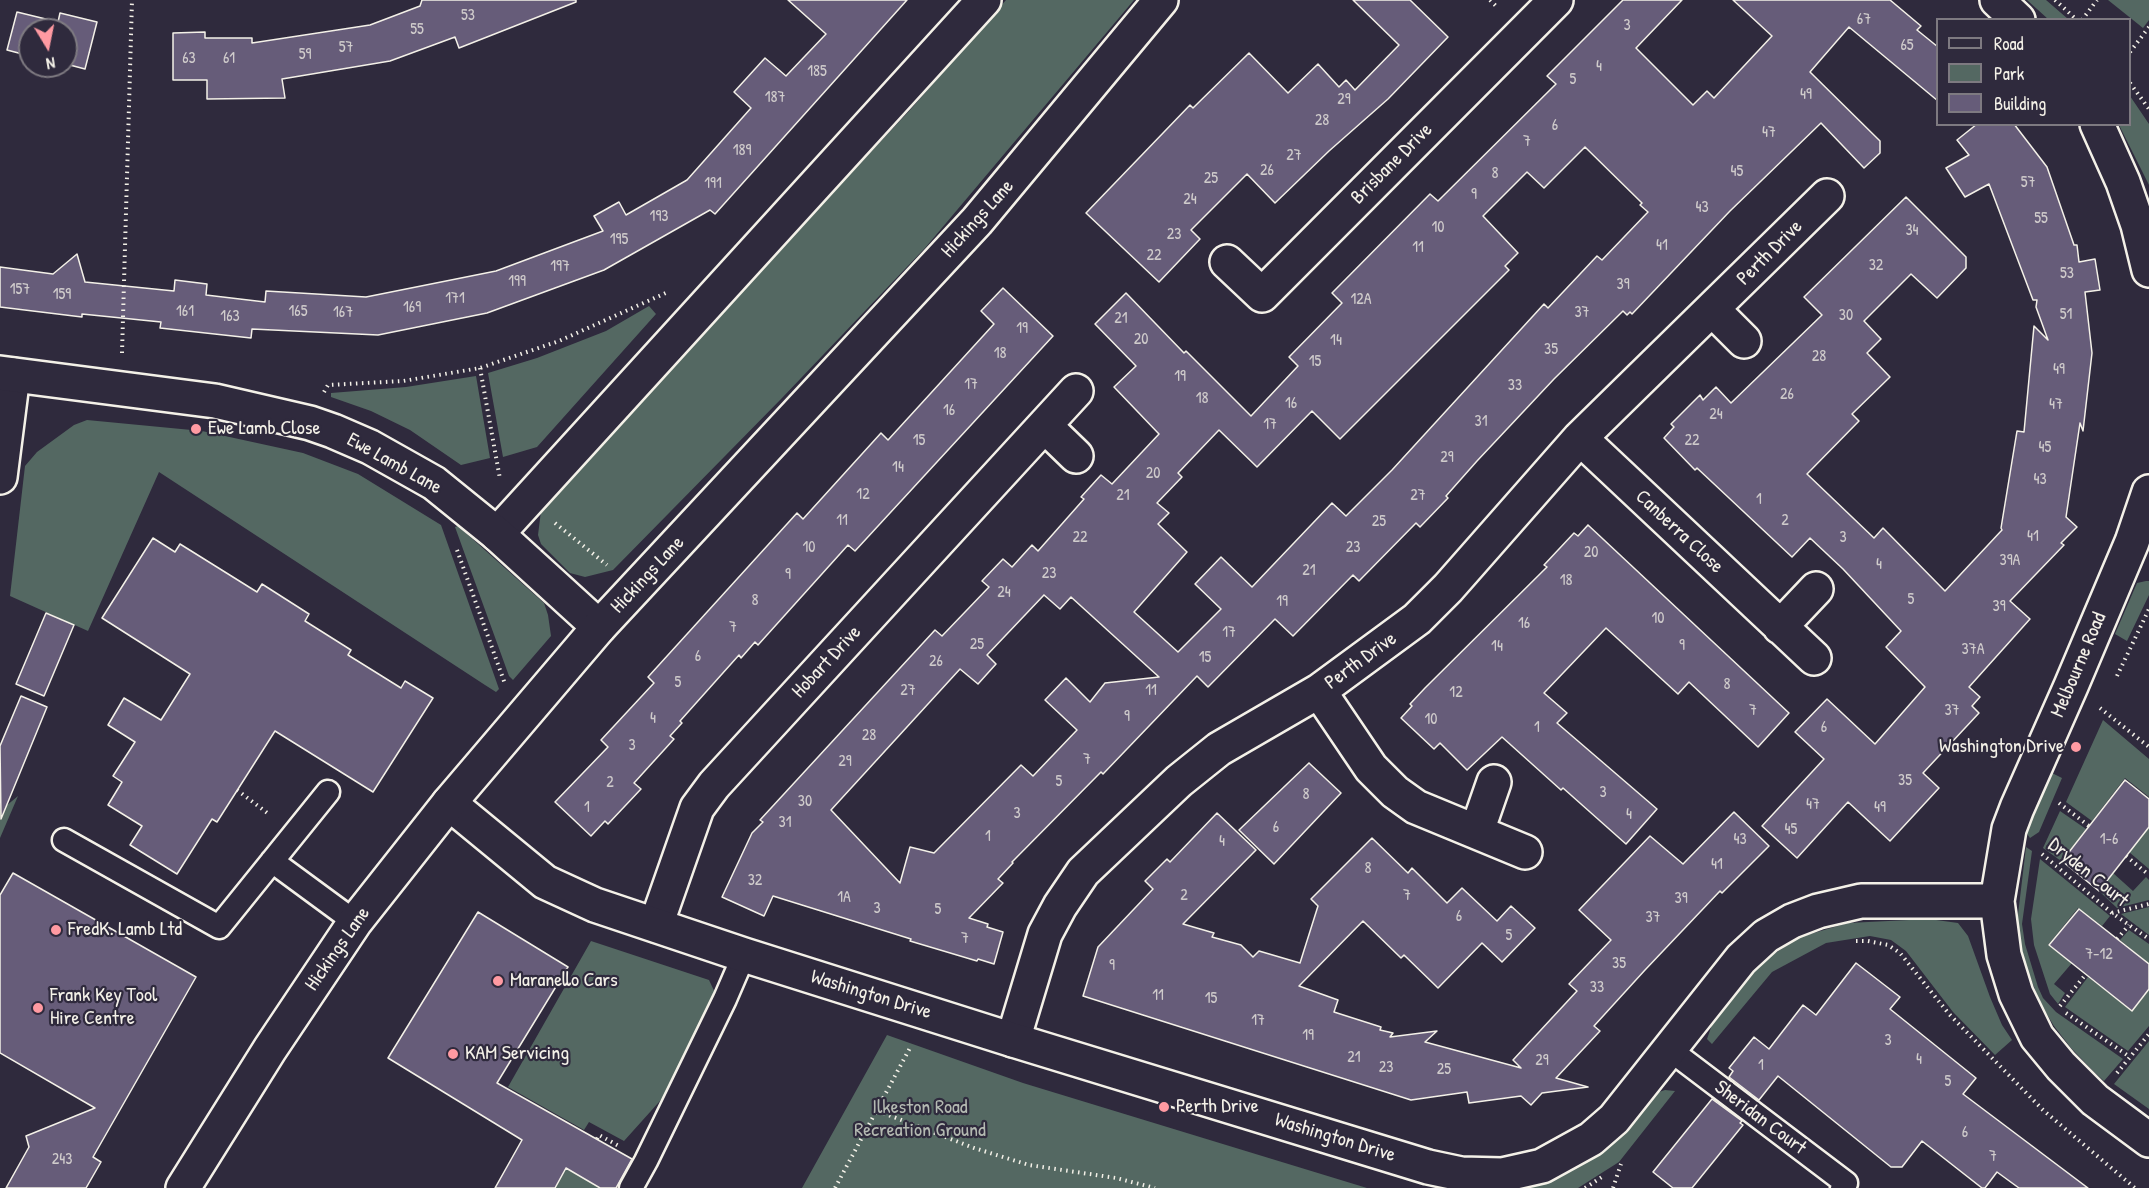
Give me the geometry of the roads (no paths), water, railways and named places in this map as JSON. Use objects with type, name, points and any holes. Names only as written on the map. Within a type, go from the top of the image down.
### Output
[{"type":"street","points":[[497,534],[984,0]]},
{"type":"street","name":"Hickings Lane","points":[[183,1188],[270,1049],[355,922],[449,803],[599,627],[977,221],[1161,0]]},
{"type":"street","name":"Brisbane Drive","points":[[1227,262],[1262,295],[1556,0]]},
{"type":"street","points":[[1997,0],[2016,18]]},
{"type":"street","points":[[2098,126],[2144,223],[2149,270]]},
{"type":"street","name":"Perth Drive","points":[[1013,1040],[1045,934],[1060,906],[1083,872],[1179,781],[1203,762],[1228,744],[1318,691],[1386,643],[1425,611],[1580,438],[1827,196]]},
{"type":"street","points":[[1712,309],[1744,341]]},
{"type":"street","points":[[0,477],[6,374]]},
{"type":"street","name":"Ewe Lamb Lane","points":[[6,374],[215,402],[310,423],[370,447],[434,483],[497,534],[599,627]]},
{"type":"street","name":"Hobart Drive","points":[[656,925],[697,808],[714,785],[1076,391]]},
{"type":"street","points":[[1045,426],[1076,456]]},
{"type":"street","name":"Canberra Close","points":[[1580,438],[1814,658]]},
{"type":"street","name":"Melbourne Road","points":[[2149,492],[2140,545],[2022,793],[2009,829],[1997,901],[2004,955],[2016,994],[2037,1037],[2061,1066],[2095,1100],[2149,1140]]},
{"type":"street","points":[[1780,627],[1816,589]]},
{"type":"street","points":[[1318,691],[1371,768],[1395,792],[1416,807],[1525,852]]},
{"type":"street","points":[[1477,831],[1494,782]]},
{"type":"street","name":"Washington Drive","points":[[449,803],[545,882],[595,905],[1013,1040],[1428,1167],[1461,1174],[1502,1175],[1542,1166],[1591,1139],[1614,1119],[1741,959],[1766,936],[1792,921],[1818,911],[1861,901],[1997,901]]},
{"type":"lane","points":[[64,840],[219,927],[328,792]]},
{"type":"lane","points":[[272,861],[355,922]]},
{"type":"lane","points":[[631,1188],[725,999],[744,955]]},
{"type":"lane","name":"Sheridan Court","points":[[1669,1049],[1846,1183],[1842,1188]]},
{"type":"place","name":"Ewe Lamb Close","points":[[196,429]]},
{"type":"place","name":"Washington Drive","points":[[2076,747]]},
{"type":"place","name":"FredK. Lamb Ltd","points":[[56,930]]},
{"type":"place","name":"Maranello Cars","points":[[498,981]]},
{"type":"place","name":"Frank Key Tool Hire Centre","points":[[38,1008]]},
{"type":"place","name":"KAM Servicing","points":[[453,1054]]},
{"type":"place","name":"Perth Drive","points":[[1164,1107]]},
{"type":"park label","name":"Ilkeston Road Recreation Ground","points":[[920,1120]]}]
